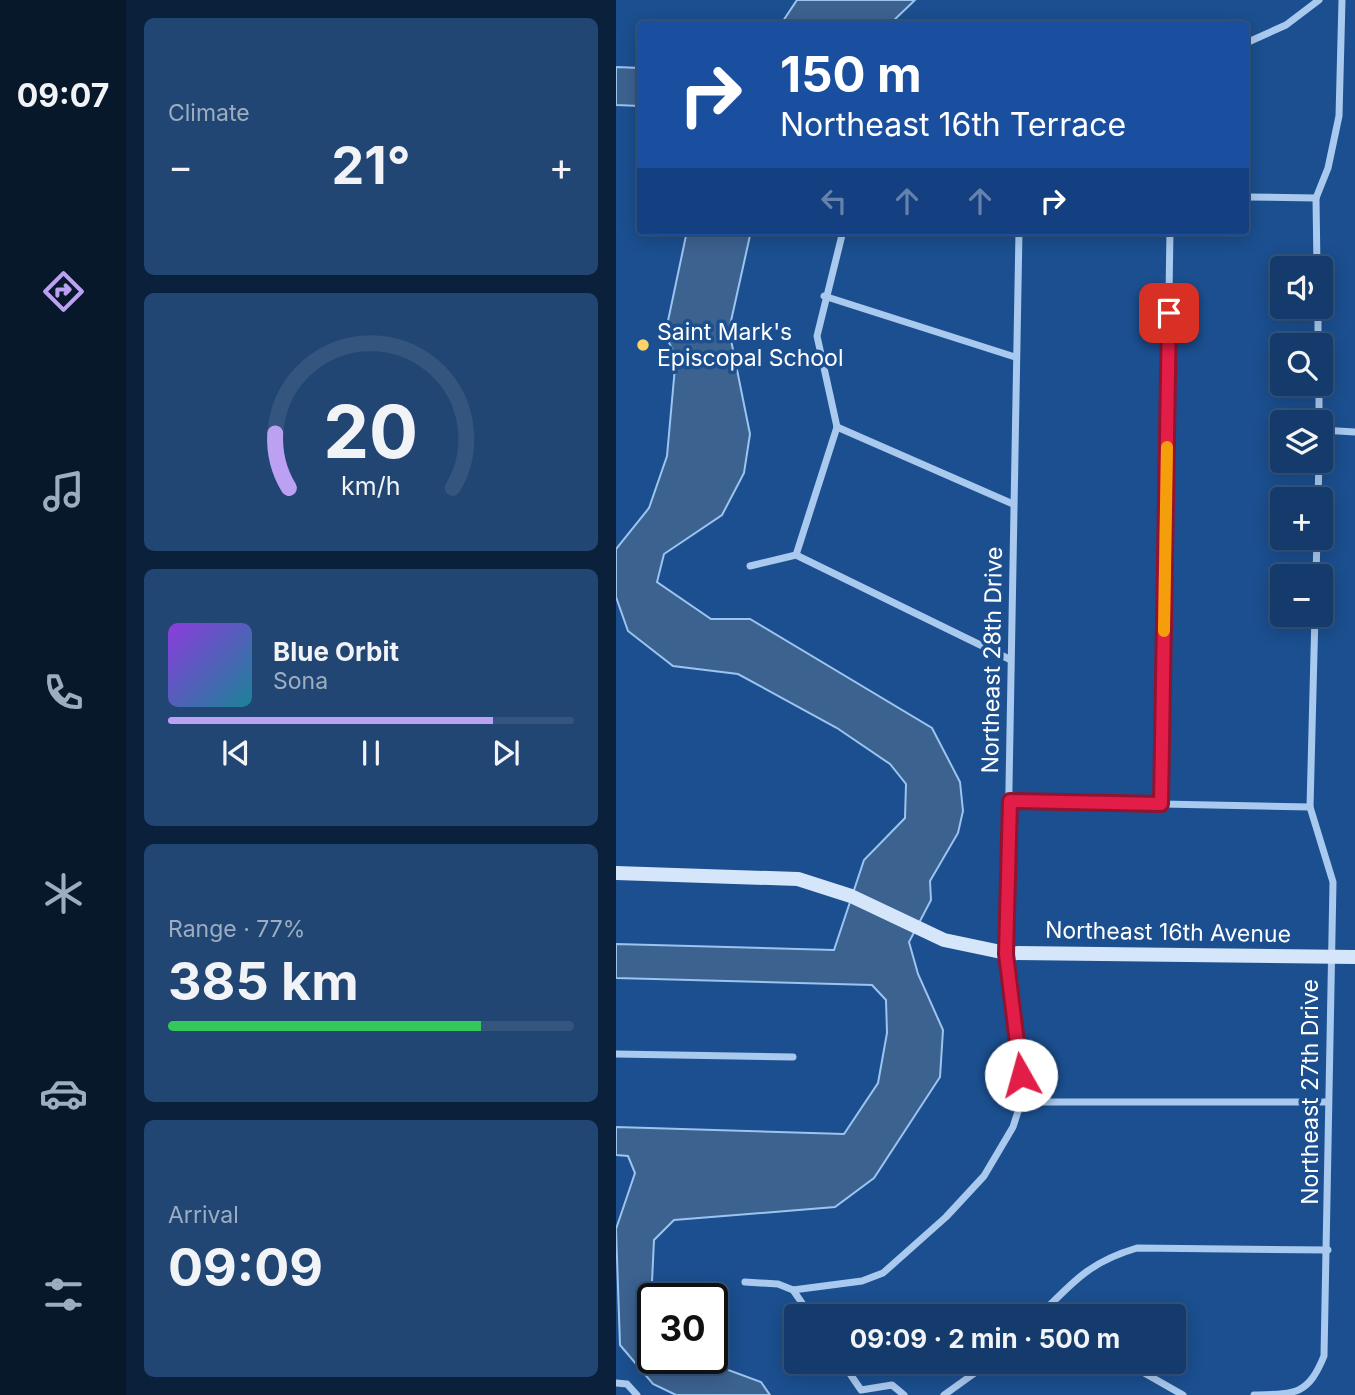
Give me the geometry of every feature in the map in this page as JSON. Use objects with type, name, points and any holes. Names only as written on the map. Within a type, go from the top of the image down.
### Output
[{"type":"street","points":[[1249,42],[1286,25],[1319,0]]},
{"type":"street","points":[[1317,256],[1316,198],[1328,168],[1339,116],[1342,0]]},
{"type":"street","points":[[1249,197],[1316,198]]},
{"type":"street","points":[[796,555],[837,427],[817,336],[824,296],[841,235]]},
{"type":"street","name":"Northeast 28th Drive","points":[[745,1282],[778,1284],[793,1290],[862,1281],[883,1273],[946,1217],[984,1176],[1013,1127],[1021,1102],[1021,1075],[1006,954],[1010,801],[1009,659],[1019,235]]},
{"type":"street","points":[[1161,804],[1170,235]]},
{"type":"street","points":[[824,296],[1015,357]]},
{"type":"street","points":[[837,427],[1013,504]]},
{"type":"street","points":[[1333,431],[1355,432]]},
{"type":"street","points":[[750,566],[796,555],[1009,659]]},
{"type":"street","name":"Northeast 27th Drive","points":[[1254,1395],[1294,1394],[1314,1381],[1324,1356],[1333,882],[1310,807],[1315,627]]},
{"type":"street","points":[[1010,801],[1310,807]]},
{"type":"street","name":"Northeast 16th Avenue","points":[[616,873],[798,879],[851,896],[944,940],[1006,954],[1355,957]]},
{"type":"street","points":[[616,1054],[793,1058]]},
{"type":"street","points":[[1021,1102],[1328,1102]]},
{"type":"street","points":[[1051,1304],[1085,1271],[1107,1257],[1137,1248],[1328,1250]]},
{"type":"street","points":[[793,1290],[803,1304]]},
{"type":"street","points":[[850,1374],[861,1390],[892,1385],[904,1395]]},
{"type":"street","points":[[944,1395],[973,1374]]},
{"type":"street","points":[[1146,1374],[1183,1395]]},
{"type":"street","points":[[616,1383],[628,1384],[637,1395]]},
{"type":"water","points":[[797,0],[915,0],[893,21],[783,21]]},
{"type":"water","points":[[616,67],[637,68],[637,106],[616,105]]},
{"type":"water","points":[[686,235],[750,235],[729,330],[750,434],[744,473],[722,515],[664,554],[657,582],[711,619],[750,619],[932,728],[960,782],[963,811],[958,833],[930,881],[931,900],[909,942],[918,974],[943,1030],[940,1077],[874,1178],[835,1207],[674,1220],[654,1240],[652,1283],[637,1283],[637,1365],[620,1345],[616,1229],[635,1173],[628,1156],[616,1155],[616,1127],[844,1134],[878,1083],[887,1033],[886,1000],[872,985],[616,978],[616,944],[834,950],[864,860],[905,818],[906,784],[890,764],[837,728],[738,674],[673,666],[628,631],[616,597],[616,549],[649,508],[667,456],[676,356],[665,335]]},
{"type":"water","points":[[728,1370],[761,1382],[770,1395],[676,1395],[653,1384],[645,1374],[728,1374]]},
{"type":"slow traffic","points":[[1164,631],[1167,447]]},
{"type":"place","name":"Saint Mark's Episcopal School","points":[[643,345]]},
{"type":"route","points":[[1021,1075],[1006,954],[1010,801],[1161,804],[1169,313]]}]
